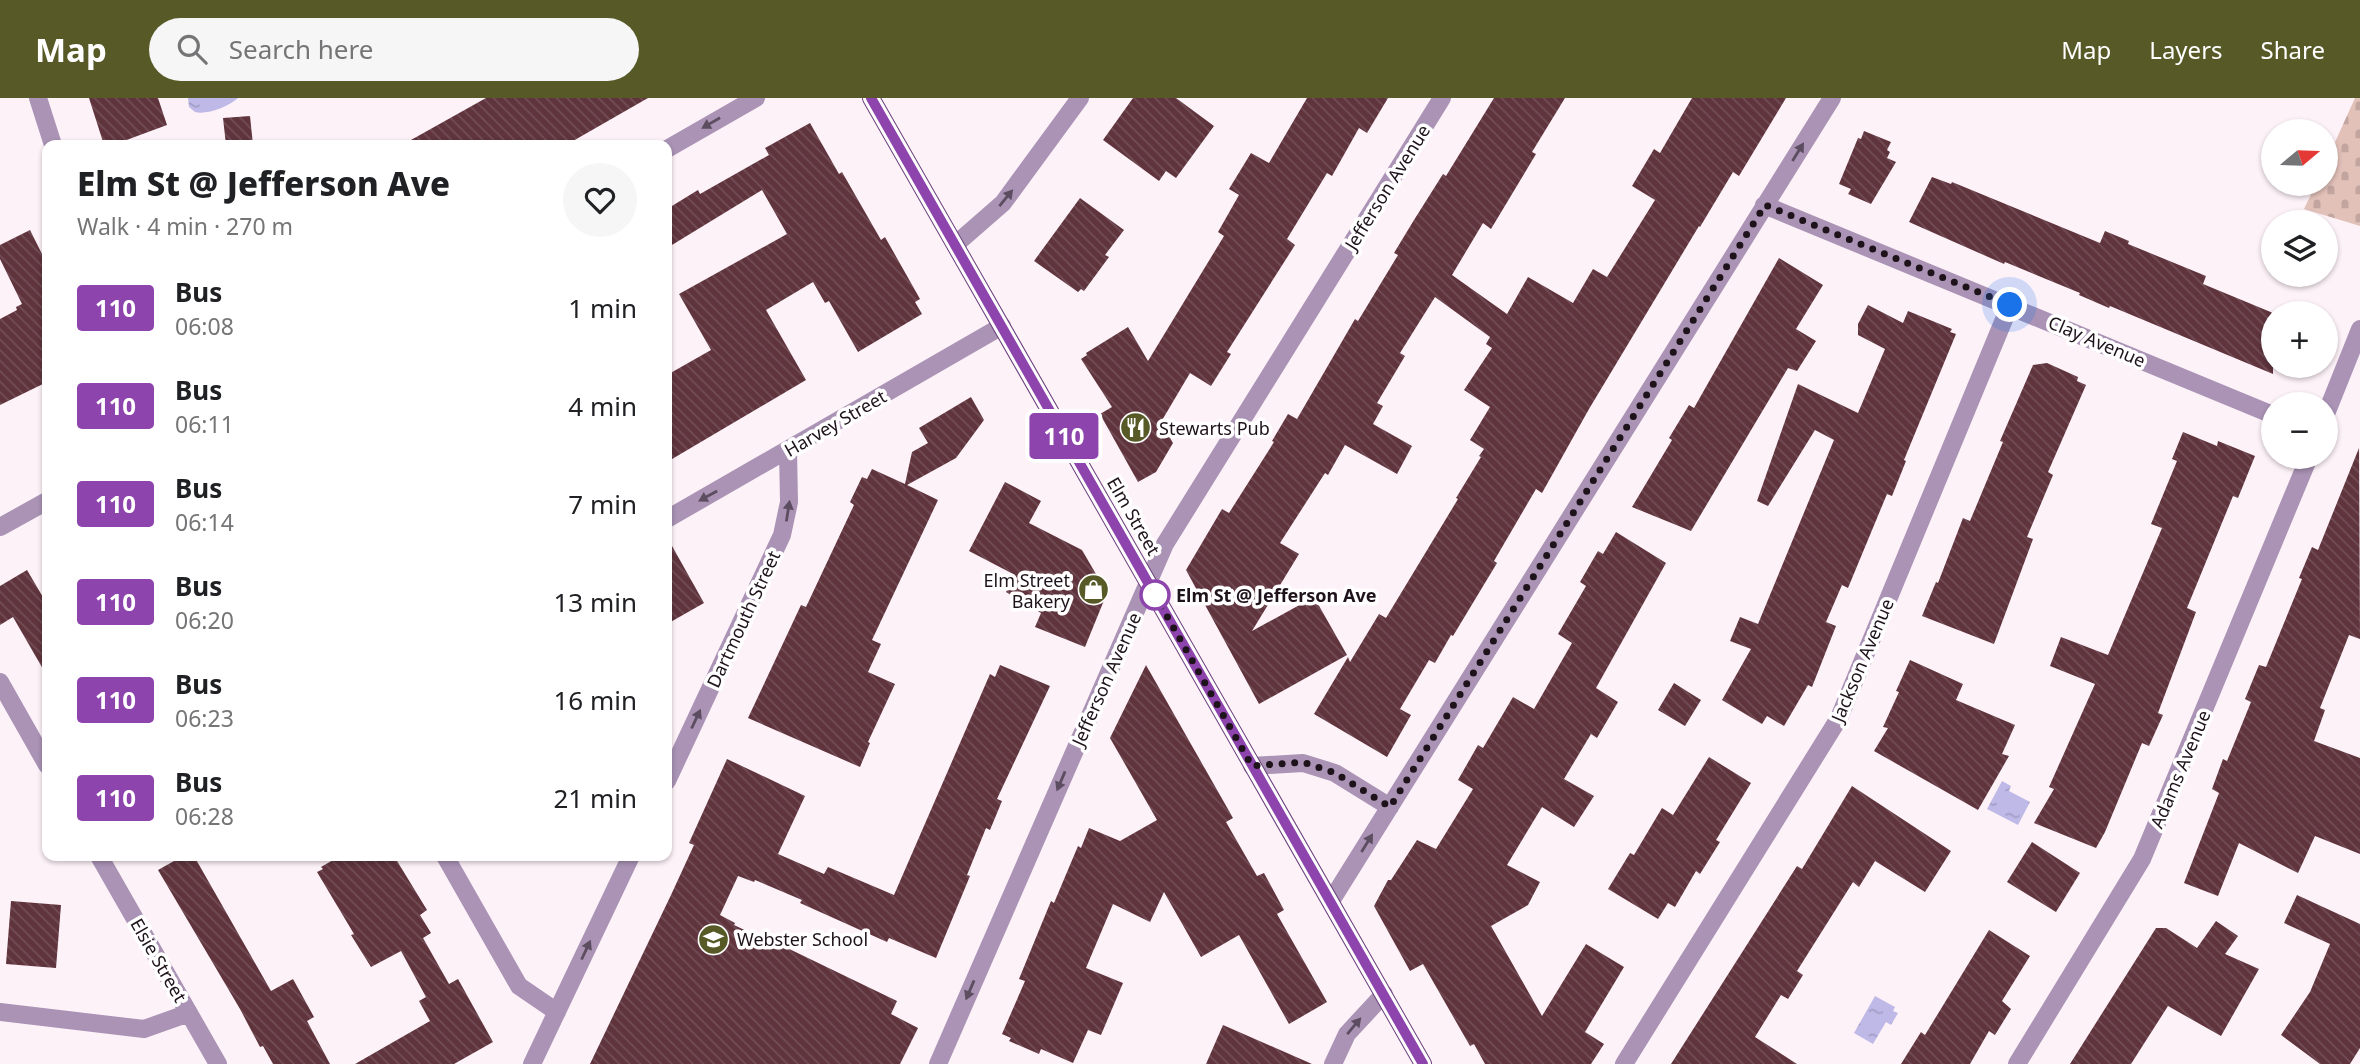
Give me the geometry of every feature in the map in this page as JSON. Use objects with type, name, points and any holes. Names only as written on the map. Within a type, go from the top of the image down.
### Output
[{"type":"main road","name":"Elm Street","points":[[871,98],[1423,1064]]},
{"type":"street","points":[[38,98],[51,140]]},
{"type":"street","points":[[672,146],[756,98]]},
{"type":"street","points":[[956,244],[1003,203],[1080,98]]},
{"type":"street","name":"Jefferson Avenue","points":[[938,1064],[1169,538],[1442,98]]},
{"type":"street","points":[[1331,901],[1832,98]]},
{"type":"street","name":"Clay Avenue","points":[[1765,205],[2261,410]]},
{"type":"street","name":"Jackson Avenue","points":[[1624,1064],[1839,718],[2010,305]]},
{"type":"street","name":"Harvey Street","points":[[672,516],[1002,326]]},
{"type":"street","points":[[2335,392],[2360,330]]},
{"type":"street","name":"Dartmouth Street","points":[[672,770],[782,536],[789,502],[788,450]]},
{"type":"street","name":"Adams Avenue","points":[[2017,1064],[2142,859],[2304,469]]},
{"type":"street","points":[[0,527],[42,504]]},
{"type":"street","points":[[3,692],[42,757]]},
{"type":"street","points":[[1252,766],[1303,762],[1335,773],[1390,807]]},
{"type":"street","name":"Elsie Street","points":[[102,861],[218,1064]]},
{"type":"street","points":[[448,861],[519,986],[557,1012]]},
{"type":"street","points":[[532,1064],[629,861]]},
{"type":"street","points":[[1333,1064],[1347,1034],[1384,994]]},
{"type":"street","points":[[0,1012],[144,1030],[188,1013]]},
{"type":"green space","points":[[2355,98],[2360,98],[2360,226],[2338,219],[2338,210],[2304,209],[2310,196],[2338,196],[2338,136]]},
{"type":"water","points":[[188,98],[238,98],[217,110],[200,113],[189,107]]},
{"type":"water","points":[[2002,781],[2011,786],[2009,791],[2030,802],[2018,825],[1987,809]]},
{"type":"water","points":[[1875,996],[1895,1007],[1893,1011],[1898,1013],[1891,1025],[1886,1022],[1873,1044],[1854,1033]]},
{"type":"building","points":[[89,98],[158,98],[167,125],[126,140],[102,140]]},
{"type":"building","points":[[486,98],[648,98],[575,140],[411,140]]},
{"type":"building","points":[[1133,98],[1176,98],[1214,126],[1176,178],[1166,171],[1159,181],[1103,140]]},
{"type":"building","points":[[1307,98],[1388,98],[1367,133],[1359,128],[1332,176],[1327,173],[1287,239],[1295,245],[1227,352],[1231,354],[1211,386],[1190,373],[1161,422],[1173,443],[1156,472],[1138,482],[1100,414],[1112,407],[1081,359],[1086,353],[1128,327],[1148,361],[1224,236],[1218,232],[1239,195],[1229,189],[1251,153],[1269,163]]},
{"type":"building","points":[[1494,98],[1565,98],[1532,152],[1536,154],[1491,229],[1483,223],[1452,275],[1507,314],[1528,277],[1573,303],[1593,269],[1607,277],[1655,200],[1632,186],[1654,149],[1660,153],[1692,98],[1786,98],[1739,176],[1733,172],[1699,226],[1542,493],[1536,489],[1494,561],[1497,563],[1453,636],[1451,635],[1435,663],[1429,660],[1400,709],[1411,715],[1387,757],[1314,714],[1348,657],[1350,662],[1379,614],[1386,618],[1481,457],[1479,456],[1484,449],[1470,440],[1490,407],[1464,390],[1492,348],[1486,344],[1490,337],[1435,297],[1400,353],[1405,356],[1377,403],[1383,406],[1373,424],[1412,446],[1397,474],[1345,445],[1328,475],[1325,473],[1280,543],[1299,554],[1252,631],[1314,597],[1347,655],[1259,704],[1186,570],[1222,509],[1229,513],[1274,442],[1272,441],[1288,414],[1297,419],[1355,319],[1358,321],[1398,255],[1394,253],[1414,220],[1443,174],[1446,176]]},
{"type":"building","points":[[250,116],[252,140],[225,140],[223,118]]},
{"type":"building","points":[[810,123],[881,240],[885,237],[920,299],[915,302],[922,314],[858,352],[829,301],[825,303],[813,282],[766,310],[806,380],[672,459],[672,372],[711,350],[679,294],[787,234],[762,190],[672,245],[672,206],[698,190],[700,194],[769,155],[765,148]]},
{"type":"building","points":[[1864,131],[1891,142],[1887,158],[1896,162],[1871,204],[1848,194],[1851,189],[1839,184],[1858,138],[1861,139]]},
{"type":"building","points":[[1932,177],[1951,184],[1952,182],[2100,243],[2105,231],[2129,241],[2128,244],[2206,276],[2203,284],[2261,308],[2261,369],[2110,306],[2109,308],[2079,295],[2080,293],[2005,262],[2004,264],[1909,222]]},
{"type":"building","points":[[1080,198],[1124,230],[1105,255],[1109,257],[1084,291],[1081,289],[1078,292],[1034,261]]},
{"type":"building","points":[[30,230],[42,254],[42,384],[0,405],[0,319],[17,310],[16,307],[22,304],[0,259],[0,245]]},
{"type":"building","points":[[1779,258],[1823,285],[1796,329],[1816,341],[1797,371],[1788,368],[1691,531],[1632,507],[1672,440],[1669,438],[1689,405],[1694,408]]},
{"type":"building","points":[[1868,305],[1903,323],[1908,311],[1952,329],[1950,332],[1956,334],[1892,496],[1887,494],[1848,588],[1842,585],[1826,622],[1836,626],[1812,687],[1808,685],[1784,726],[1767,716],[1762,724],[1722,700],[1751,649],[1730,641],[1740,617],[1758,624],[1834,440],[1815,430],[1768,506],[1757,501],[1798,384],[1858,413],[1885,349],[1858,335],[1858,324]]},
{"type":"building","points":[[2047,363],[2078,377],[2077,381],[2086,385],[2048,472],[2053,475],[2027,537],[2033,539],[1994,644],[1922,616],[1963,518],[1970,521],[2003,442],[2000,441],[2033,365]]},
{"type":"building","points":[[971,397],[984,420],[956,458],[907,485],[938,500],[872,640],[881,644],[868,672],[895,684],[868,742],[870,743],[860,767],[748,718],[801,605],[806,607],[854,505],[850,502],[862,477],[867,479],[872,469],[905,484],[912,452],[928,443],[919,428]]},
{"type":"building","points":[[2183,432],[2217,446],[2218,441],[2255,456],[2238,498],[2233,496],[2187,608],[2196,612],[2158,713],[2163,715],[2149,746],[2142,743],[2096,848],[2034,823],[2054,789],[2049,787],[2095,684],[2050,666],[2061,637],[2108,655],[2162,528],[2151,524],[2177,461],[2172,459]]},
{"type":"building","points":[[2359,448],[2360,639],[2349,635],[2320,708],[2325,710],[2314,741],[2360,758],[2360,854],[2315,836],[2298,873],[2239,843],[2218,896],[2184,883],[2219,793],[2212,789],[2223,759],[2227,761],[2251,702],[2245,699],[2259,665],[2266,667],[2302,579],[2299,578],[2312,547],[2318,550]]},
{"type":"building","points":[[1005,482],[1041,501],[1029,523],[1082,550],[1107,593],[1085,647],[1035,627],[1041,613],[1006,592],[1015,575],[969,551]]},
{"type":"building","points":[[1616,532],[1666,563],[1596,688],[1618,702],[1597,738],[1591,734],[1564,779],[1594,796],[1574,827],[1542,807],[1507,865],[1540,882],[1528,905],[1491,926],[1542,1016],[1586,944],[1624,967],[1585,1032],[1604,1044],[1591,1064],[1485,1064],[1474,1044],[1470,1046],[1423,964],[1410,971],[1374,906],[1388,880],[1391,880],[1417,840],[1436,849],[1473,789],[1458,780],[1478,745],[1483,748],[1513,697],[1534,709],[1572,643],[1558,634],[1586,586],[1580,582],[1598,551],[1603,554]]},
{"type":"building","points":[[672,546],[704,603],[672,621]]},
{"type":"building","points":[[27,570],[42,596],[42,667],[13,617],[0,625],[0,586]]},
{"type":"building","points":[[1910,660],[1963,684],[1956,700],[2015,725],[2002,754],[2009,756],[1978,810],[1874,751],[1888,728],[1883,727]]},
{"type":"building","points":[[1000,665],[1050,686],[997,799],[1002,801],[990,830],[986,828],[967,875],[970,876],[936,958],[889,938],[887,942],[800,903],[802,900],[755,880],[754,882],[738,876],[720,915],[735,923],[734,925],[897,1001],[891,1014],[918,1028],[900,1064],[590,1064],[694,845],[689,843],[727,759],[805,796],[778,854],[824,874],[828,867],[894,895],[990,674],[995,677]]},
{"type":"building","points":[[1146,665],[1233,818],[1226,822],[1257,876],[1264,873],[1284,910],[1277,914],[1327,1002],[1289,1024],[1239,935],[1201,957],[1164,892],[1150,922],[1113,904],[1086,968],[1123,983],[1101,1035],[1088,1030],[1073,1063],[1041,1049],[1039,1054],[1009,1041],[1011,1038],[1002,1034],[1025,981],[1019,979],[1051,901],[1054,903],[1078,846],[1081,848],[1089,828],[1120,841],[1157,820],[1110,738]]},
{"type":"building","points":[[1674,683],[1701,700],[1685,726],[1658,710]]},
{"type":"building","points":[[1709,757],[1751,783],[1716,840],[1720,842],[1700,874],[1696,871],[1675,907],[1668,903],[1658,919],[1608,889],[1630,853],[1634,855],[1662,808],[1673,815]]},
{"type":"building","points":[[1852,786],[1951,851],[1925,892],[1875,861],[1859,887],[1853,882],[1797,971],[1803,975],[1788,999],[1781,995],[1755,1037],[1797,1064],[1671,1064],[1797,866],[1802,869]]},
{"type":"building","points":[[2032,842],[2080,873],[2056,912],[2007,882]]},
{"type":"building","points":[[174,861],[197,861],[271,991],[293,979],[314,1017],[307,1021],[330,1064],[273,1064],[263,1046],[260,1047],[158,870]]},
{"type":"building","points":[[331,861],[397,861],[427,910],[420,915],[431,933],[423,938],[449,984],[458,979],[493,1042],[454,1064],[355,1064],[430,1021],[419,1001],[426,997],[401,951],[371,967],[317,872],[323,869],[321,867]]},
{"type":"building","points":[[2297,895],[2360,924],[2360,1048],[2350,1064],[2320,1064],[2281,1035],[2310,992],[2330,944],[2284,923]]},
{"type":"building","points":[[11,901],[61,905],[56,968],[6,964]]},
{"type":"building","points":[[2216,921],[2238,936],[2225,954],[2259,969],[2221,1036],[2168,1006],[2131,1064],[2070,1064],[2156,928],[2166,928],[2197,948]]},
{"type":"building","points":[[1989,930],[2030,956],[2002,1001],[2011,1009],[1995,1035],[1989,1031],[1970,1064],[1901,1064],[1921,1032],[1925,1035]]},
{"type":"building","points":[[1223,1025],[1312,1064],[1206,1064]]},
{"type":"bus line","name":"110","points":[[871,98],[1423,1064]]},
{"type":"place","name":"Stewarts Pub","points":[[1136,428]]},
{"type":"place","name":"Elm Street Bakery","points":[[1093,590]]},
{"type":"place","name":"Elm St @ Jefferson Ave","points":[[1155,595]]},
{"type":"place","name":"Webster School","points":[[714,939]]},
{"type":"route","points":[[1155,595],[1252,766],[1303,762],[1335,773],[1390,807],[1765,205],[2010,305]]}]
